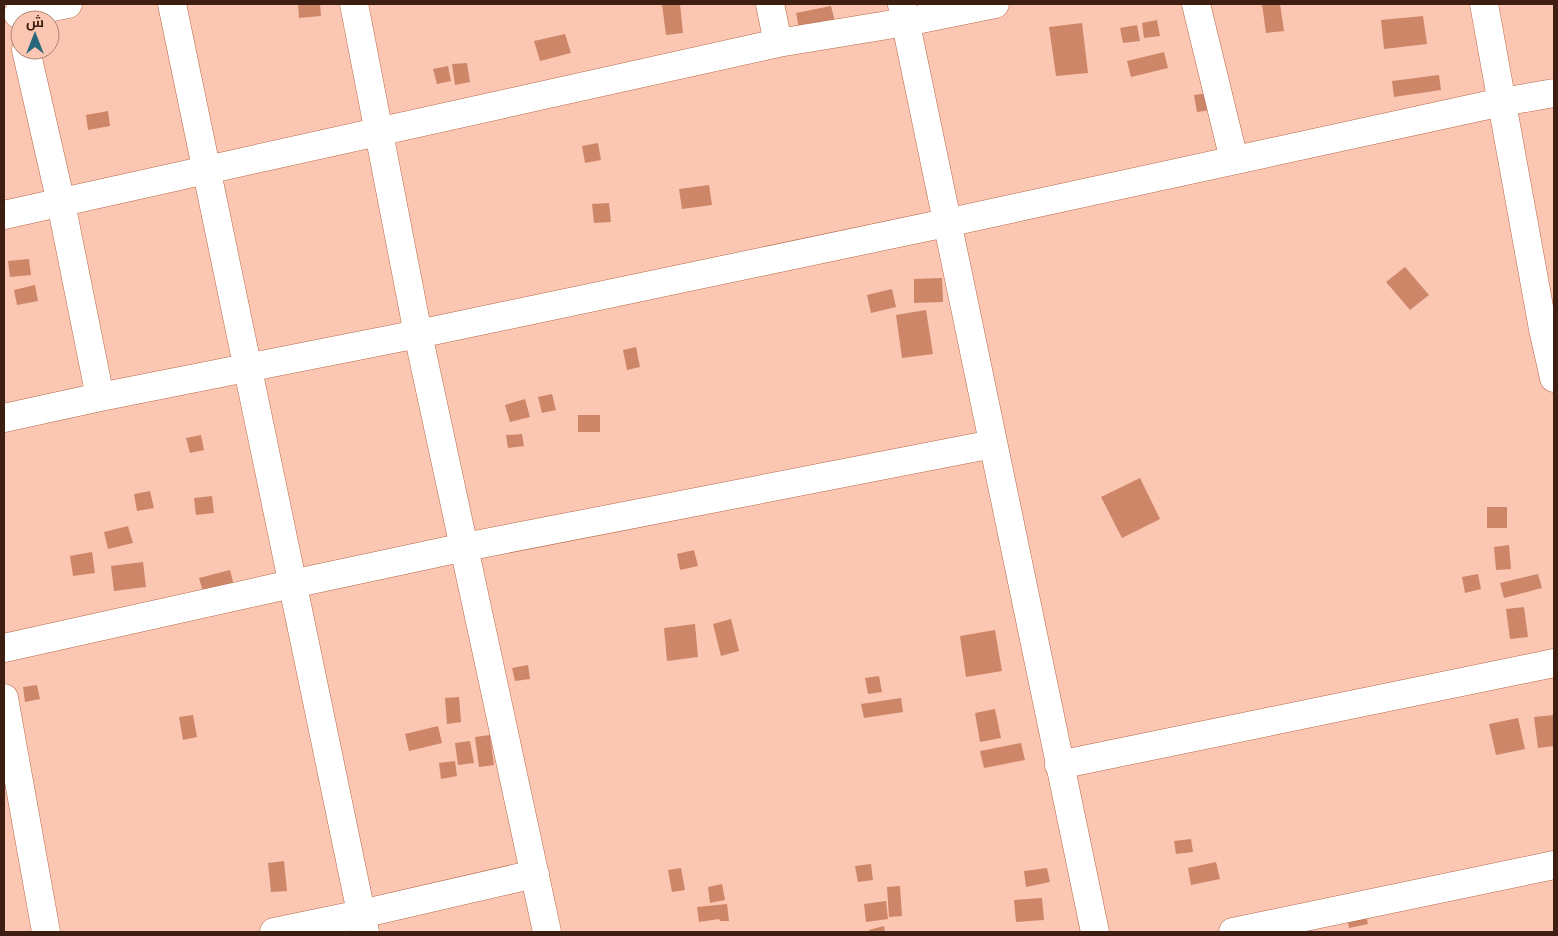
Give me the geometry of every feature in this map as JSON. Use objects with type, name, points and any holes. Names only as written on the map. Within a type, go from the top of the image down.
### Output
[{"type":"street","points":[[38,10],[68,4]]},
{"type":"street","points":[[172,4],[363,923]]},
{"type":"street","points":[[354,4],[418,334],[547,932]]},
{"type":"street","points":[[770,4],[778,44]]},
{"type":"street","points":[[4,215],[778,44],[904,13],[995,4]]},
{"type":"street","points":[[1196,4],[1234,160]]},
{"type":"street","points":[[1484,4],[1502,102],[1549,328],[1554,378]]},
{"type":"street","points":[[904,13],[1094,932]]},
{"type":"street","points":[[28,60],[62,203],[100,397]]},
{"type":"street","points":[[4,418],[418,334],[946,223],[1554,92]]},
{"type":"street","points":[[4,648],[465,548],[993,444]]},
{"type":"street","points":[[1059,765],[1554,663]]},
{"type":"street","points":[[4,698],[46,932]]},
{"type":"street","points":[[1233,932],[1554,865]]},
{"type":"street","points":[[274,932],[363,923],[535,874]]},
{"type":"building","points":[[298,4],[320,4],[321,16],[299,18]]},
{"type":"building","points":[[662,4],[680,4],[683,33],[666,35]]},
{"type":"building","points":[[1262,4],[1280,4],[1284,31],[1266,33]]},
{"type":"building","points":[[831,6],[836,26],[800,34],[796,13]]},
{"type":"building","points":[[1423,16],[1427,44],[1384,49],[1381,20]]},
{"type":"building","points":[[1157,20],[1160,36],[1144,38],[1142,23]]},
{"type":"building","points":[[1082,23],[1088,73],[1056,76],[1049,27]]},
{"type":"building","points":[[1137,25],[1140,41],[1123,43],[1120,28]]},
{"type":"building","points":[[565,34],[571,53],[540,61],[534,41]]},
{"type":"building","points":[[1164,52],[1168,68],[1131,77],[1127,61]]},
{"type":"building","points":[[467,63],[470,82],[455,85],[452,64]]},
{"type":"building","points":[[448,66],[451,81],[437,84],[433,69]]},
{"type":"building","points":[[1439,75],[1441,90],[1394,97],[1392,81]]},
{"type":"building","points":[[1209,93],[1212,110],[1197,112],[1194,95]]},
{"type":"building","points":[[108,111],[110,126],[88,130],[86,115]]},
{"type":"building","points":[[598,143],[601,160],[585,163],[582,146]]},
{"type":"building","points":[[709,185],[712,205],[682,209],[679,189]]},
{"type":"building","points":[[609,203],[611,222],[594,223],[592,204]]},
{"type":"building","points":[[29,259],[31,275],[10,277],[8,261]]},
{"type":"building","points":[[1405,267],[1429,295],[1410,310],[1386,282]]},
{"type":"building","points":[[942,278],[943,302],[914,303],[914,279]]},
{"type":"building","points":[[35,285],[38,301],[17,305],[14,290]]},
{"type":"building","points":[[892,289],[896,307],[871,313],[867,295]]},
{"type":"building","points":[[926,310],[933,354],[902,358],[896,315]]},
{"type":"building","points":[[636,347],[640,367],[627,370],[623,350]]},
{"type":"building","points":[[552,394],[556,410],[542,413],[538,397]]},
{"type":"building","points":[[525,399],[530,417],[510,422],[505,405]]},
{"type":"building","points":[[578,415],[600,415],[600,432],[578,432]]},
{"type":"building","points":[[522,434],[524,446],[508,448],[506,435]]},
{"type":"building","points":[[201,435],[204,450],[190,453],[186,438]]},
{"type":"building","points":[[1140,478],[1160,519],[1122,538],[1101,497]]},
{"type":"building","points":[[150,491],[154,508],[137,511],[134,494]]},
{"type":"building","points":[[212,496],[214,513],[196,515],[194,498]]},
{"type":"building","points":[[1487,507],[1507,507],[1507,528],[1487,528]]},
{"type":"building","points":[[128,526],[133,543],[108,549],[104,532]]},
{"type":"building","points":[[1509,545],[1511,569],[1496,570],[1494,547]]},
{"type":"building","points":[[694,550],[698,566],[680,570],[677,554]]},
{"type":"building","points":[[92,552],[95,573],[73,576],[70,556]]},
{"type":"building","points":[[143,562],[146,587],[114,591],[111,566]]},
{"type":"building","points":[[230,570],[234,586],[204,595],[199,578]]},
{"type":"building","points":[[1478,574],[1481,589],[1465,593],[1462,577]]},
{"type":"building","points":[[1538,574],[1542,588],[1504,598],[1500,583]]},
{"type":"building","points":[[1524,607],[1528,637],[1510,639],[1506,609]]},
{"type":"building","points":[[731,619],[739,651],[721,656],[713,624]]},
{"type":"building","points":[[695,624],[698,657],[667,661],[664,628]]},
{"type":"building","points":[[995,630],[1002,671],[966,677],[960,636]]},
{"type":"building","points":[[528,665],[530,679],[515,681],[512,668]]},
{"type":"building","points":[[879,676],[882,692],[868,694],[865,678]]},
{"type":"building","points":[[37,685],[40,699],[25,702],[23,687]]},
{"type":"building","points":[[459,697],[461,722],[447,724],[445,698]]},
{"type":"building","points":[[901,698],[903,712],[864,718],[861,704]]},
{"type":"building","points":[[995,709],[1001,738],[980,742],[975,713]]},
{"type":"building","points":[[193,715],[197,737],[183,740],[179,717]]},
{"type":"building","points":[[1554,715],[1554,746],[1538,748],[1534,717]]},
{"type":"building","points":[[1518,718],[1525,749],[1496,755],[1489,724]]},
{"type":"building","points":[[438,726],[442,743],[409,751],[405,734]]},
{"type":"building","points":[[490,735],[494,765],[479,767],[475,737]]},
{"type":"building","points":[[470,741],[474,763],[458,765],[455,743]]},
{"type":"building","points":[[1021,743],[1025,760],[984,768],[980,751]]},
{"type":"building","points":[[455,761],[457,776],[441,779],[439,763]]},
{"type":"building","points":[[1191,839],[1193,852],[1176,854],[1174,841]]},
{"type":"building","points":[[284,861],[287,891],[271,892],[268,863]]},
{"type":"building","points":[[1216,862],[1220,879],[1191,885],[1188,868]]},
{"type":"building","points":[[871,864],[873,880],[858,882],[855,866]]},
{"type":"building","points":[[681,868],[685,890],[672,892],[668,870]]},
{"type":"building","points":[[1047,868],[1050,882],[1026,887],[1024,871]]},
{"type":"building","points":[[722,884],[725,900],[710,903],[708,887]]},
{"type":"building","points":[[900,886],[902,916],[889,917],[887,887]]},
{"type":"building","points":[[1042,898],[1044,920],[1016,922],[1014,900]]},
{"type":"building","points":[[886,901],[888,919],[866,922],[864,904]]},
{"type":"building","points":[[727,904],[729,921],[720,921],[719,919],[699,922],[697,907]]},
{"type":"building","points":[[1366,914],[1368,924],[1349,928],[1347,918]]},
{"type":"building","points":[[884,926],[885,932],[869,932],[869,930]]}]
